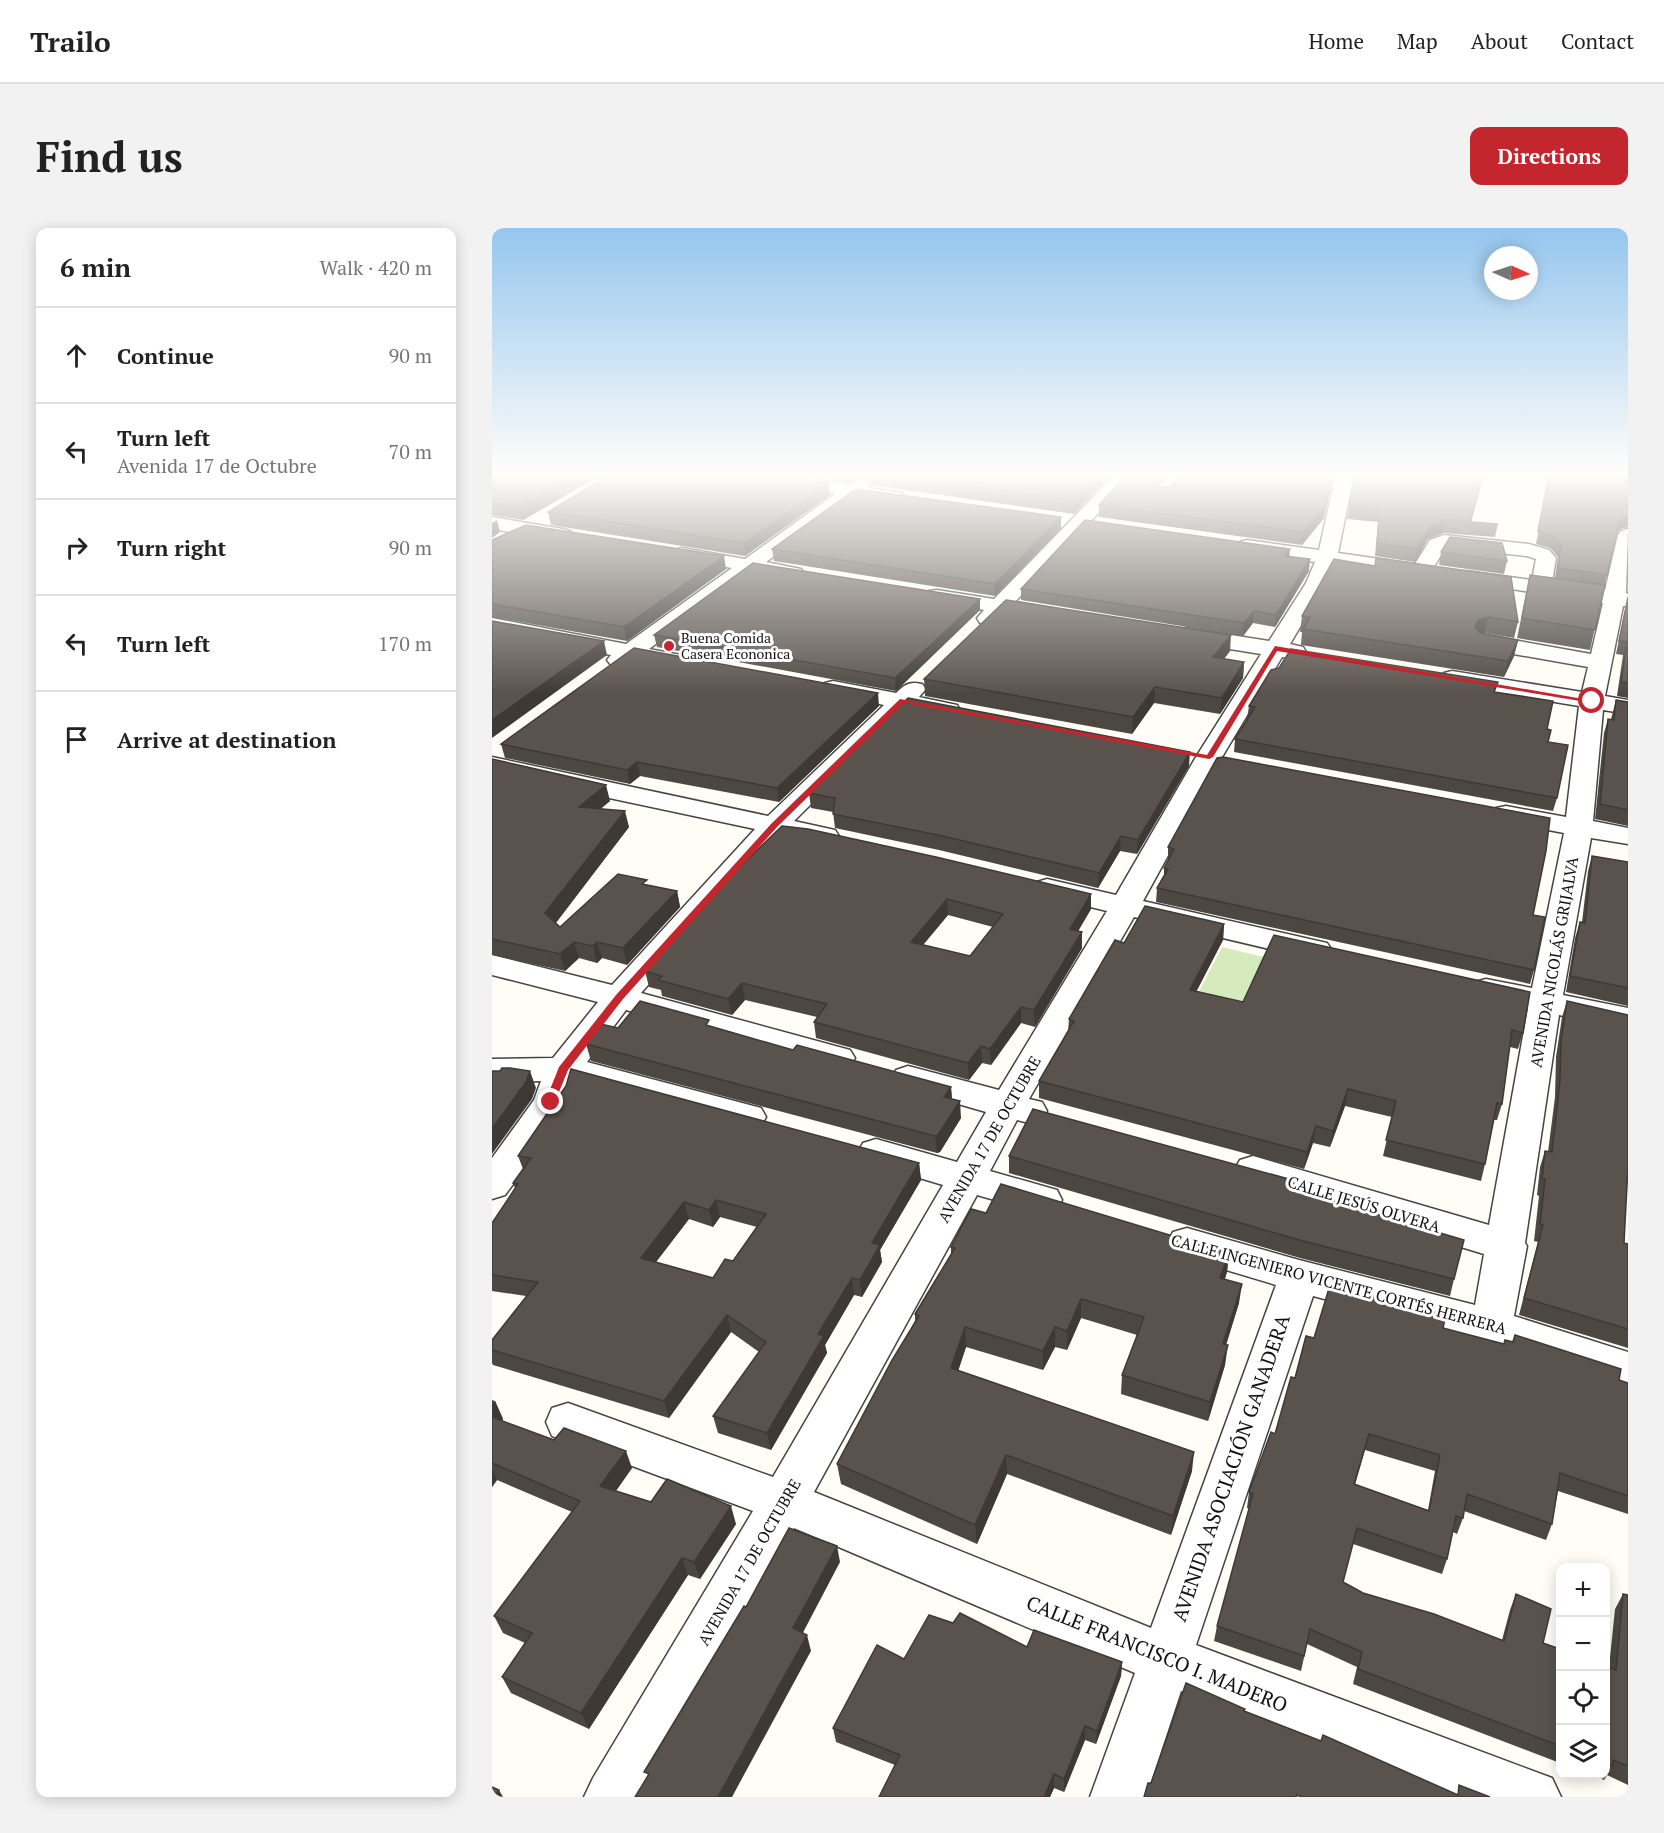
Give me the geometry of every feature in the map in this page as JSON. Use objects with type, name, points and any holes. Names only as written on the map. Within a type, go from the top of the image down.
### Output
[{"type":"street","points":[[602,672],[774,547]]},
{"type":"street","points":[[968,638],[1055,547]]},
{"type":"street","points":[[1254,547],[1620,599]]},
{"type":"street","name":"AVENIDA 17 DE OCTUBRE","points":[[612,1797],[784,1502],[1008,1105],[1209,757],[1316,583],[1329,547]]},
{"type":"street","points":[[1422,571],[1435,547]]},
{"type":"street","points":[[1503,547],[1529,550],[1542,554],[1546,558],[1541,588]]},
{"type":"street","name":"AVENIDA NICOLÁS GRIJALVA","points":[[1492,1326],[1507,1246],[1545,1002],[1579,828],[1592,701],[1599,662],[1620,599],[1626,547]]},
{"type":"street","points":[[667,552],[818,576]]},
{"type":"street","points":[[921,593],[1068,617]]},
{"type":"street","points":[[492,625],[698,664]]},
{"type":"street","points":[[1171,632],[1310,654]]},
{"type":"street","points":[[1485,642],[1599,662]]},
{"type":"street","points":[[492,1185],[528,1138],[551,1102],[563,1069],[619,997],[774,825],[935,669]]},
{"type":"street","points":[[1427,674],[1628,706]]},
{"type":"street","points":[[812,684],[970,714]]},
{"type":"street","points":[[495,755],[850,842]]},
{"type":"street","points":[[1486,810],[1628,836]]},
{"type":"street","points":[[1020,881],[1347,957]]},
{"type":"street","points":[[492,965],[619,997],[1065,1121]]},
{"type":"street","points":[[1464,984],[1628,1019]]},
{"type":"street","points":[[492,1071],[563,1069],[606,1078],[787,1128]]},
{"type":"street","points":[[843,1143],[1081,1211]]},
{"type":"street","name":"CALLE JESÚS OLVERA","points":[[1227,1163],[1507,1246]]},
{"type":"street","name":"CALLE INGENIERO VICENTE CORTÉS HERRERA","points":[[1150,1232],[1299,1276],[1492,1326],[1628,1370]]},
{"type":"street","name":"AVENIDA ASOCIACIÓN GANADERA","points":[[1118,1797],[1164,1659],[1299,1276]]},
{"type":"street","name":"CALLE FRANCISCO I. MADERO","points":[[568,1422],[784,1502],[1164,1659],[1533,1797]]},
{"type":"green space","points":[[1222,947],[1264,957],[1238,1012],[1194,1001]]},
{"type":"building","points":[[492,547],[668,547],[724,556],[624,627],[492,604]]},
{"type":"building","points":[[774,547],[1031,547],[995,584],[772,549]]},
{"type":"building","points":[[1060,547],[1277,547],[1290,549],[1285,556],[1310,559],[1276,615],[1254,611],[1244,623],[1021,589]]},
{"type":"building","points":[[1444,547],[1503,547],[1507,561],[1441,552]]},
{"type":"building","points":[[1561,547],[1613,547],[1607,575],[1558,568]]},
{"type":"building","points":[[1376,558],[1511,577],[1518,622],[1488,617],[1478,620],[1475,627],[1480,633],[1518,640],[1508,661],[1303,629],[1310,617],[1302,616],[1334,559],[1375,566]]},
{"type":"building","points":[[753,563],[980,599],[895,678],[654,635]]},
{"type":"building","points":[[1530,575],[1605,585],[1595,630],[1522,618]]},
{"type":"building","points":[[1628,597],[1628,683],[1621,682],[1627,642],[1619,641]]},
{"type":"building","points":[[1006,600],[1231,635],[1213,657],[1244,662],[1222,698],[1155,687],[1133,717],[924,679]]},
{"type":"building","points":[[492,621],[604,641],[492,720]]},
{"type":"building","points":[[634,648],[878,693],[777,788],[637,762],[627,770],[501,744]]},
{"type":"building","points":[[1291,649],[1498,682],[1494,692],[1553,701],[1547,729],[1551,730],[1548,742],[1568,745],[1557,798],[1235,739],[1255,707],[1249,706],[1271,670],[1279,668]]},
{"type":"building","points":[[908,698],[1190,752],[1138,840],[1121,836],[1099,873],[938,835],[833,814],[835,798],[809,793]]},
{"type":"building","points":[[1616,700],[1628,702],[1628,810],[1600,804],[1608,719],[1614,720]]},
{"type":"building","points":[[1223,757],[1550,818],[1533,915],[1545,917],[1534,970],[1157,888],[1168,869],[1164,868],[1174,849],[1168,847],[1217,758]]},
{"type":"building","points":[[492,759],[606,785],[579,807],[625,811],[545,913],[560,927],[618,874],[647,880],[642,884],[677,891],[623,948],[597,942],[593,946],[574,942],[560,954],[492,939]]},
{"type":"building","points":[[782,826],[808,829],[936,857],[1091,894],[1070,929],[1082,932],[1034,1010],[1021,1007],[990,1049],[981,1046],[968,1063],[814,1022],[827,1004],[742,983],[728,999],[658,980],[662,976],[645,971],[727,879]],"holes":[[[947,899],[1003,914],[970,956],[911,942]]]},
{"type":"building","points":[[1592,856],[1628,862],[1628,988],[1570,976],[1580,922],[1585,923]]},
{"type":"building","points":[[1145,906],[1224,924],[1190,990],[1243,1002],[1274,935],[1530,992],[1523,1033],[1512,1030],[1502,1104],[1497,1103],[1485,1164],[1386,1140],[1396,1101],[1348,1089],[1333,1131],[1316,1126],[1307,1152],[1039,1081],[1074,1021],[1069,1019],[1115,940],[1124,943]]},
{"type":"building","points":[[640,1001],[709,1020],[706,1025],[793,1050],[797,1045],[951,1087],[944,1097],[960,1101],[938,1135],[935,1136],[586,1044],[601,1024],[618,1028]]},
{"type":"building","points":[[1567,1001],[1628,1015],[1628,1166],[1624,1243],[1628,1244],[1628,1329],[1524,1298],[1543,1225],[1540,1224],[1545,1179],[1542,1179],[1545,1151],[1552,1152],[1560,1080],[1561,1041]]},
{"type":"building","points":[[502,1068],[530,1071],[526,1082],[492,1129],[492,1071],[500,1071]]},
{"type":"building","points":[[571,1069],[919,1163],[872,1243],[880,1245],[860,1280],[852,1278],[818,1334],[824,1336],[767,1433],[713,1416],[766,1342],[727,1315],[664,1401],[492,1350],[492,1340],[538,1282],[492,1275],[492,1223],[518,1184],[513,1183],[531,1158],[518,1156],[566,1086]],"holes":[[[716,1200],[766,1214],[733,1261],[725,1259],[713,1278],[641,1258],[684,1202],[709,1210]]]},
{"type":"building","points":[[1033,1109],[1296,1181],[1293,1189],[1464,1240],[1454,1279],[1303,1241],[1009,1156]]},
{"type":"building","points":[[1001,1184],[1229,1253],[1220,1278],[1242,1284],[1223,1344],[1228,1345],[1210,1402],[1122,1375],[1144,1317],[1081,1299],[1067,1331],[1055,1327],[1043,1351],[965,1327],[951,1368],[1194,1452],[1173,1516],[1006,1455],[975,1525],[837,1464],[892,1360],[919,1316],[915,1314],[955,1248],[951,1247],[971,1209],[986,1213]]},
{"type":"building","points":[[1330,1285],[1446,1315],[1443,1328],[1504,1344],[1505,1340],[1513,1342],[1515,1335],[1621,1369],[1619,1380],[1628,1383],[1628,1496],[1560,1473],[1552,1524],[1467,1494],[1463,1518],[1456,1516],[1447,1559],[1357,1528],[1343,1582],[1363,1593],[1434,1614],[1504,1641],[1516,1594],[1551,1609],[1543,1643],[1556,1648],[1556,1744],[1358,1669],[1362,1652],[1310,1629],[1304,1656],[1217,1626],[1253,1494],[1249,1492],[1271,1432],[1275,1434],[1291,1377],[1295,1378],[1306,1336],[1314,1338]],"holes":[[[1369,1434],[1440,1455],[1429,1511],[1354,1484]]]},
{"type":"building","points":[[492,1417],[554,1440],[564,1428],[626,1451],[600,1486],[651,1502],[667,1479],[731,1506],[694,1562],[682,1558],[581,1713],[502,1677],[532,1633],[494,1616],[580,1501],[492,1463]]},
{"type":"building","points":[[789,1528],[837,1546],[793,1628],[807,1635],[718,1797],[635,1797],[649,1774],[644,1772],[744,1606],[746,1607]]},
{"type":"building","points":[[1623,1594],[1628,1595],[1628,1766],[1613,1760],[1613,1766],[1610,1765],[1610,1668],[1616,1670]]},
{"type":"building","points":[[960,1613],[1027,1647],[1034,1630],[1122,1662],[1097,1731],[1085,1726],[1064,1779],[1054,1774],[1044,1797],[879,1797],[900,1755],[833,1728],[877,1645],[904,1659],[929,1615],[953,1623]]},
{"type":"building","points":[[1186,1683],[1245,1709],[1244,1711],[1321,1741],[1323,1735],[1458,1795],[1459,1785],[1490,1797],[1301,1797],[1297,1795],[1296,1797],[1144,1797]]},
{"type":"building","points":[[492,1787],[499,1790],[494,1797],[492,1797]]},
{"type":"place","name":"Buena Comida Casera Econonica","points":[[669,646]]},
{"type":"route","points":[[551,1102],[563,1069],[619,997],[774,825],[902,701],[1209,757],[1275,648],[1592,701]]}]
